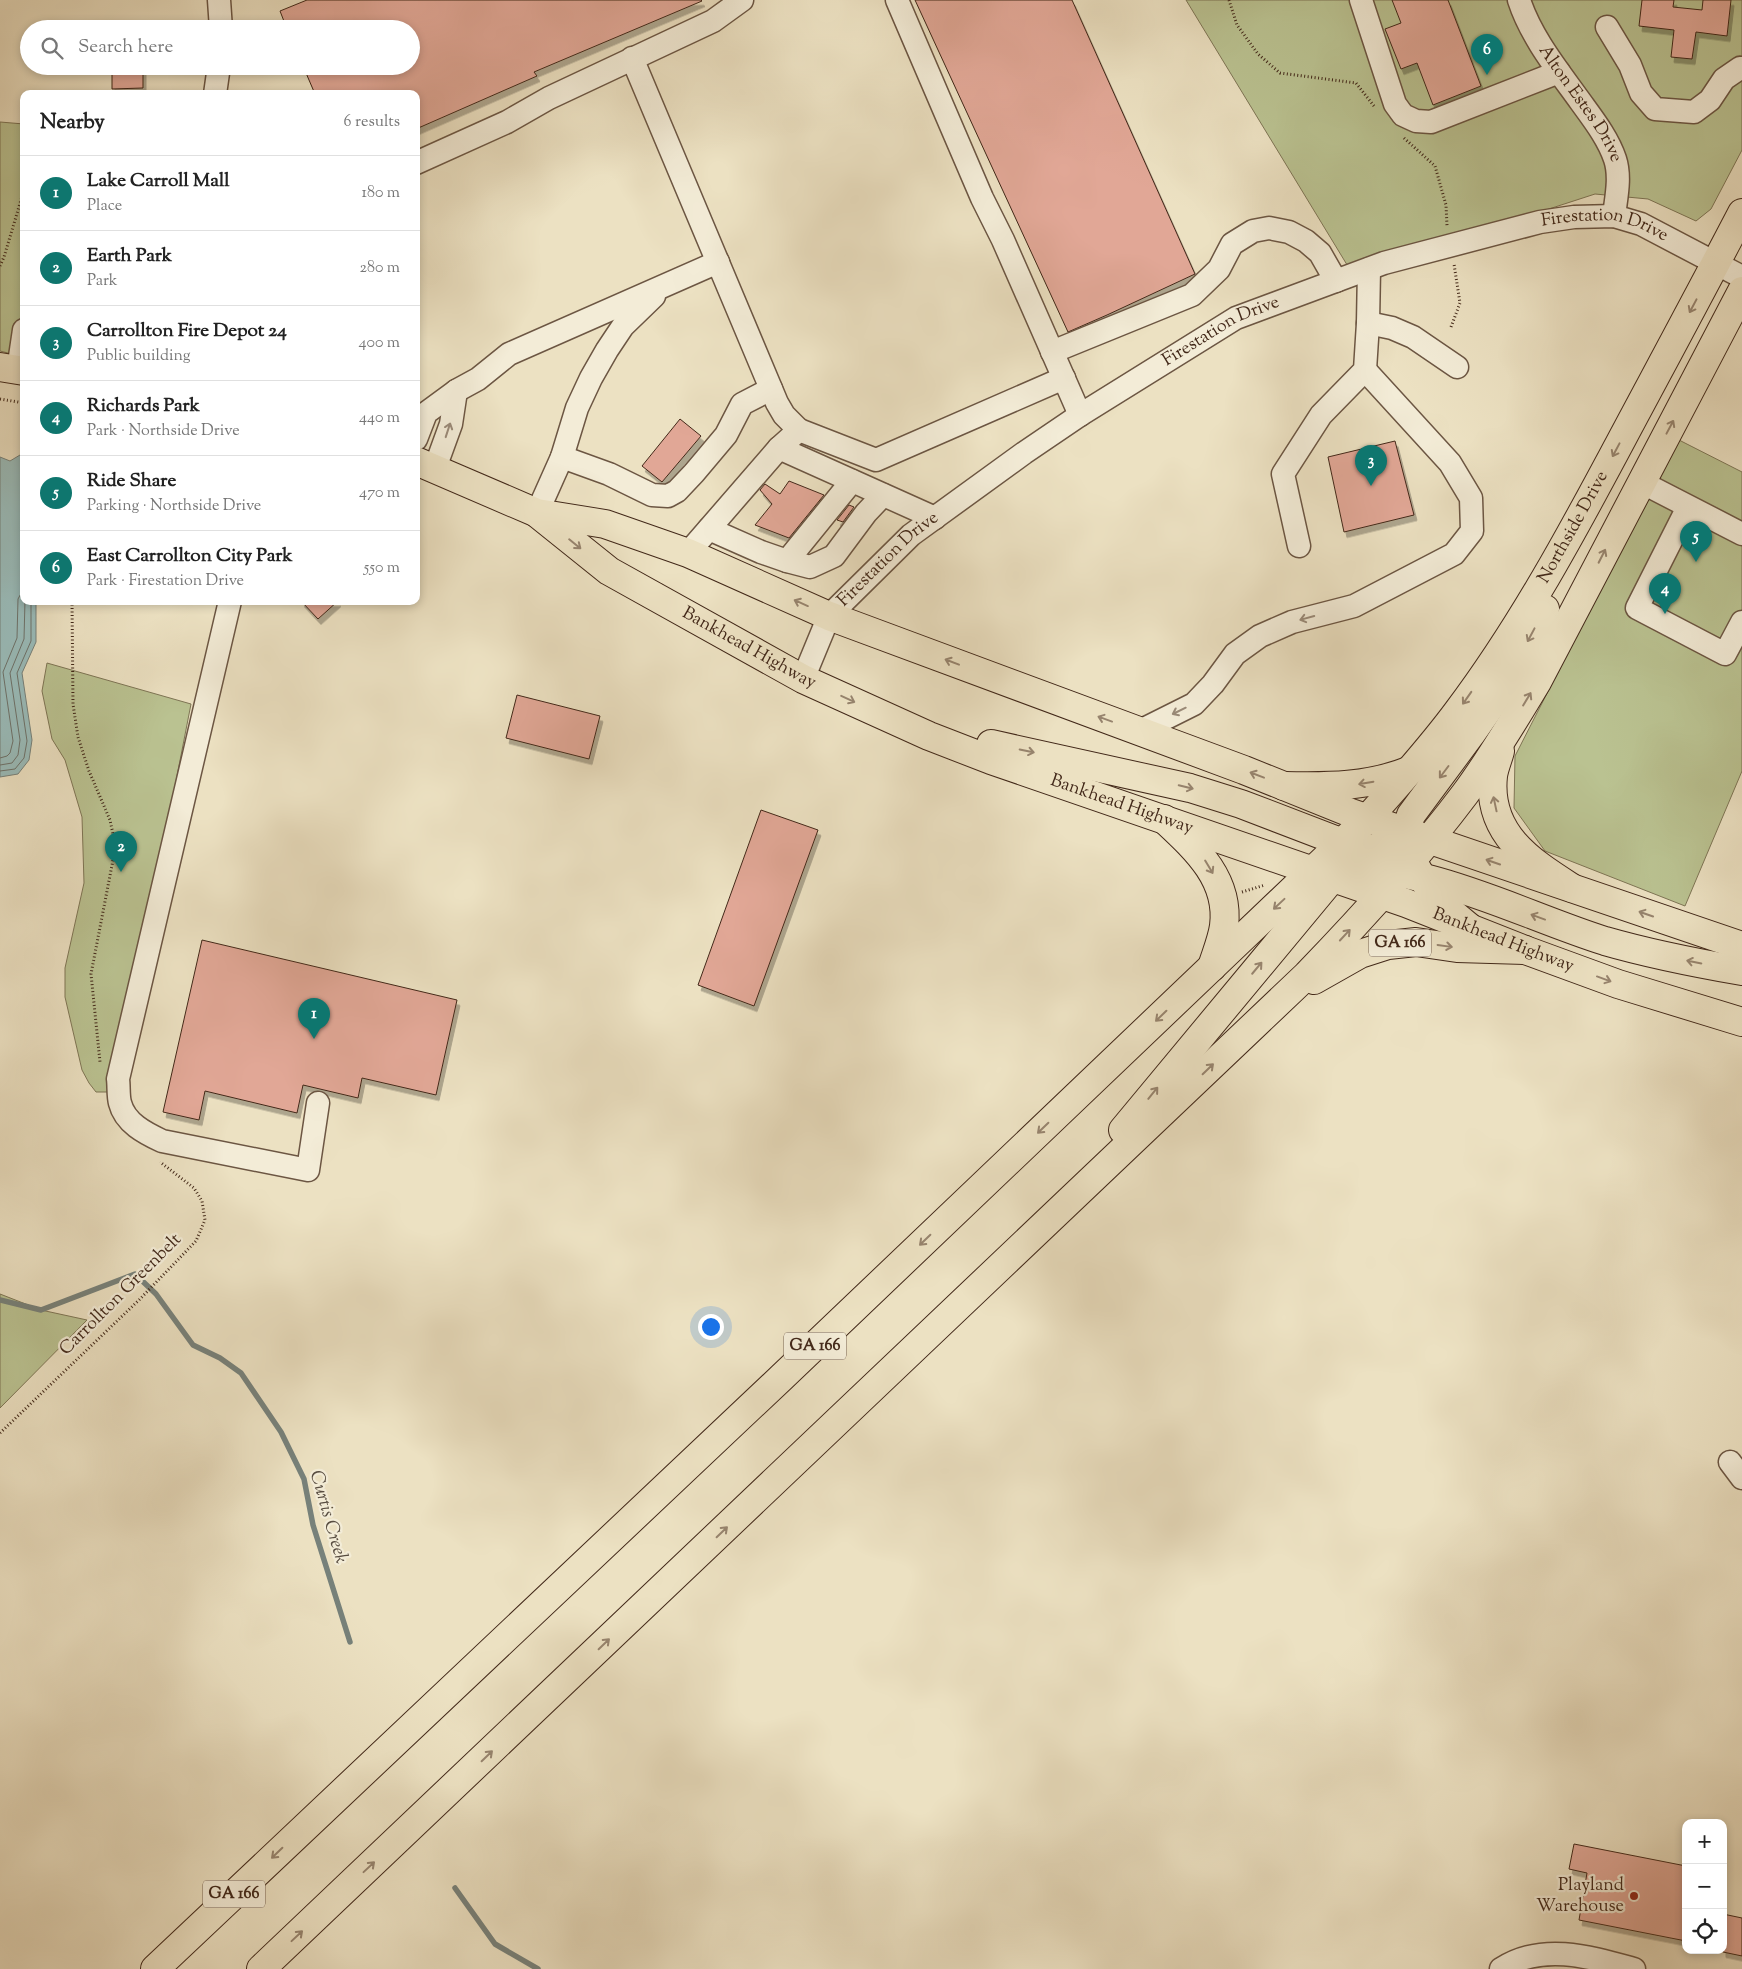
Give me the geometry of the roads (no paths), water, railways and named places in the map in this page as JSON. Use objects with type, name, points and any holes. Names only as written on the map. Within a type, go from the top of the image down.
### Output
[{"type":"main road","name":"Northside Drive","points":[[1338,861],[1368,818],[1412,769],[1458,711],[1500,650],[1584,510],[1742,213]]},
{"type":"main road","name":"Northside Drive","points":[[1286,995],[1339,942],[1382,895],[1466,793],[1505,736],[1537,682],[1742,291]]},
{"type":"main road","name":"Bankhead Highway","points":[[426,465],[537,513],[605,524],[688,554],[829,616],[1368,818],[1413,855],[1572,888],[1742,946]]},
{"type":"main road","points":[[1469,927],[1436,898],[1413,855],[1407,824],[1411,815],[1460,750],[1508,681],[1574,554],[1584,510]]},
{"type":"main road","name":"Bankhead Highway","points":[[537,513],[609,571],[804,679],[911,728],[991,760],[1164,819],[1338,861],[1382,895],[1618,984],[1742,1022]]},
{"type":"main road","points":[[911,728],[948,738],[1008,747],[1190,788],[1241,804],[1338,861],[1376,869],[1413,855]]},
{"type":"main road","points":[[1505,736],[1493,776],[1494,802],[1503,830],[1515,846],[1535,864],[1572,888]]},
{"type":"main road","points":[[1284,786],[1323,787],[1366,784],[1384,780],[1412,769]]},
{"type":"main road","points":[[1164,819],[1204,858],[1212,870],[1221,895],[1224,926],[1212,967]]},
{"type":"main road","points":[[1413,855],[1471,892],[1605,940],[1647,952],[1742,971]]},
{"type":"main road","points":[[1019,1249],[1072,1193],[1338,861]]},
{"type":"main road","name":"GA 166","points":[[155,1969],[782,1378],[1212,967],[1338,861]]},
{"type":"main road","name":"GA 166","points":[[261,1969],[1286,995],[1360,954],[1388,945],[1416,942],[1457,948],[1525,950]]},
{"type":"street","points":[[219,0],[220,20]]},
{"type":"street","points":[[420,161],[507,122],[549,98],[713,21],[742,0]]},
{"type":"street","points":[[898,0],[982,198],[1003,240],[1080,415]]},
{"type":"street","points":[[1361,0],[1395,104],[1403,115],[1416,121],[1430,122],[1445,118],[1559,72]]},
{"type":"street","name":"Alton Estes Drive","points":[[1519,0],[1535,34],[1606,139],[1615,160],[1618,187],[1614,216]]},
{"type":"street","points":[[1607,27],[1630,65],[1641,93],[1655,109],[1694,112],[1710,100],[1724,79],[1741,67]]},
{"type":"street","points":[[632,58],[771,389],[784,415],[799,430],[876,460],[1064,378]]},
{"type":"street","points":[[216,90],[218,75]]},
{"type":"street","name":"Firestation Drive","points":[[804,679],[829,616],[911,535],[1080,415],[1236,318],[1384,263],[1540,222],[1584,216],[1614,216],[1641,224],[1742,277]]},
{"type":"street","points":[[1052,352],[1192,295],[1219,270],[1232,244],[1253,231],[1269,228],[1289,232],[1306,241],[1320,253],[1336,281]]},
{"type":"street","points":[[420,429],[426,413],[478,378],[509,354],[718,262]]},
{"type":"street","points":[[1300,546],[1283,474],[1321,415],[1365,370],[1369,268]]},
{"type":"street","points":[[537,513],[562,457],[577,408],[607,350],[623,326],[665,285]]},
{"type":"street","points":[[1368,323],[1392,328],[1413,337],[1457,367]]},
{"type":"street","points":[[14,369],[20,346]]},
{"type":"street","points":[[1138,732],[1194,704],[1213,684],[1235,654],[1260,636],[1292,622],[1354,606],[1454,554],[1472,531],[1471,498],[1450,463],[1365,370]]},
{"type":"street","points":[[562,457],[609,474],[652,495],[668,496],[694,473],[726,435],[742,404],[771,389]]},
{"type":"street","points":[[426,465],[451,424],[456,391]]},
{"type":"street","points":[[688,554],[779,448],[799,430]]},
{"type":"street","points":[[779,448],[935,518]]},
{"type":"street","points":[[1641,482],[1742,534]]},
{"type":"street","points":[[787,561],[867,488]]},
{"type":"street","points":[[709,529],[739,543],[787,561],[810,567],[834,556],[849,534],[867,488]]},
{"type":"street","points":[[1688,507],[1637,608],[1725,654],[1742,622]]},
{"type":"street","points":[[229,605],[118,1079],[119,1102],[127,1117],[142,1131],[162,1141],[308,1170],[318,1103]]},
{"type":"street","points":[[1501,1969],[1531,1955],[1569,1953],[1634,1969]]},
{"type":"water","points":[[20,455],[20,605],[36,605],[36,642],[22,673],[32,740],[29,760],[18,774],[0,777],[0,457],[10,461]]},
{"type":"waterway","name":"Curtis Creek","points":[[0,1300],[41,1310],[135,1274],[156,1294],[193,1345],[220,1358],[241,1373],[281,1432],[304,1479],[313,1525],[350,1642]]},
{"type":"waterway","name":"Curtis Creek","points":[[455,1888],[495,1944],[538,1969]]},
{"type":"place","name":"East Carrollton City Park","points":[[1487,75]]},
{"type":"place","name":"Carrollton Fire Depot 24","points":[[1371,486]]},
{"type":"place","name":"Ride Share","points":[[1696,562]]},
{"type":"place","name":"Richards Park","points":[[1665,614]]},
{"type":"place","name":"Earth Park","points":[[121,872]]},
{"type":"place","name":"Lake Carroll Mall","points":[[314,1039]]},
{"type":"place","name":"Playland Warehouse","points":[[1634,1896]]}]
